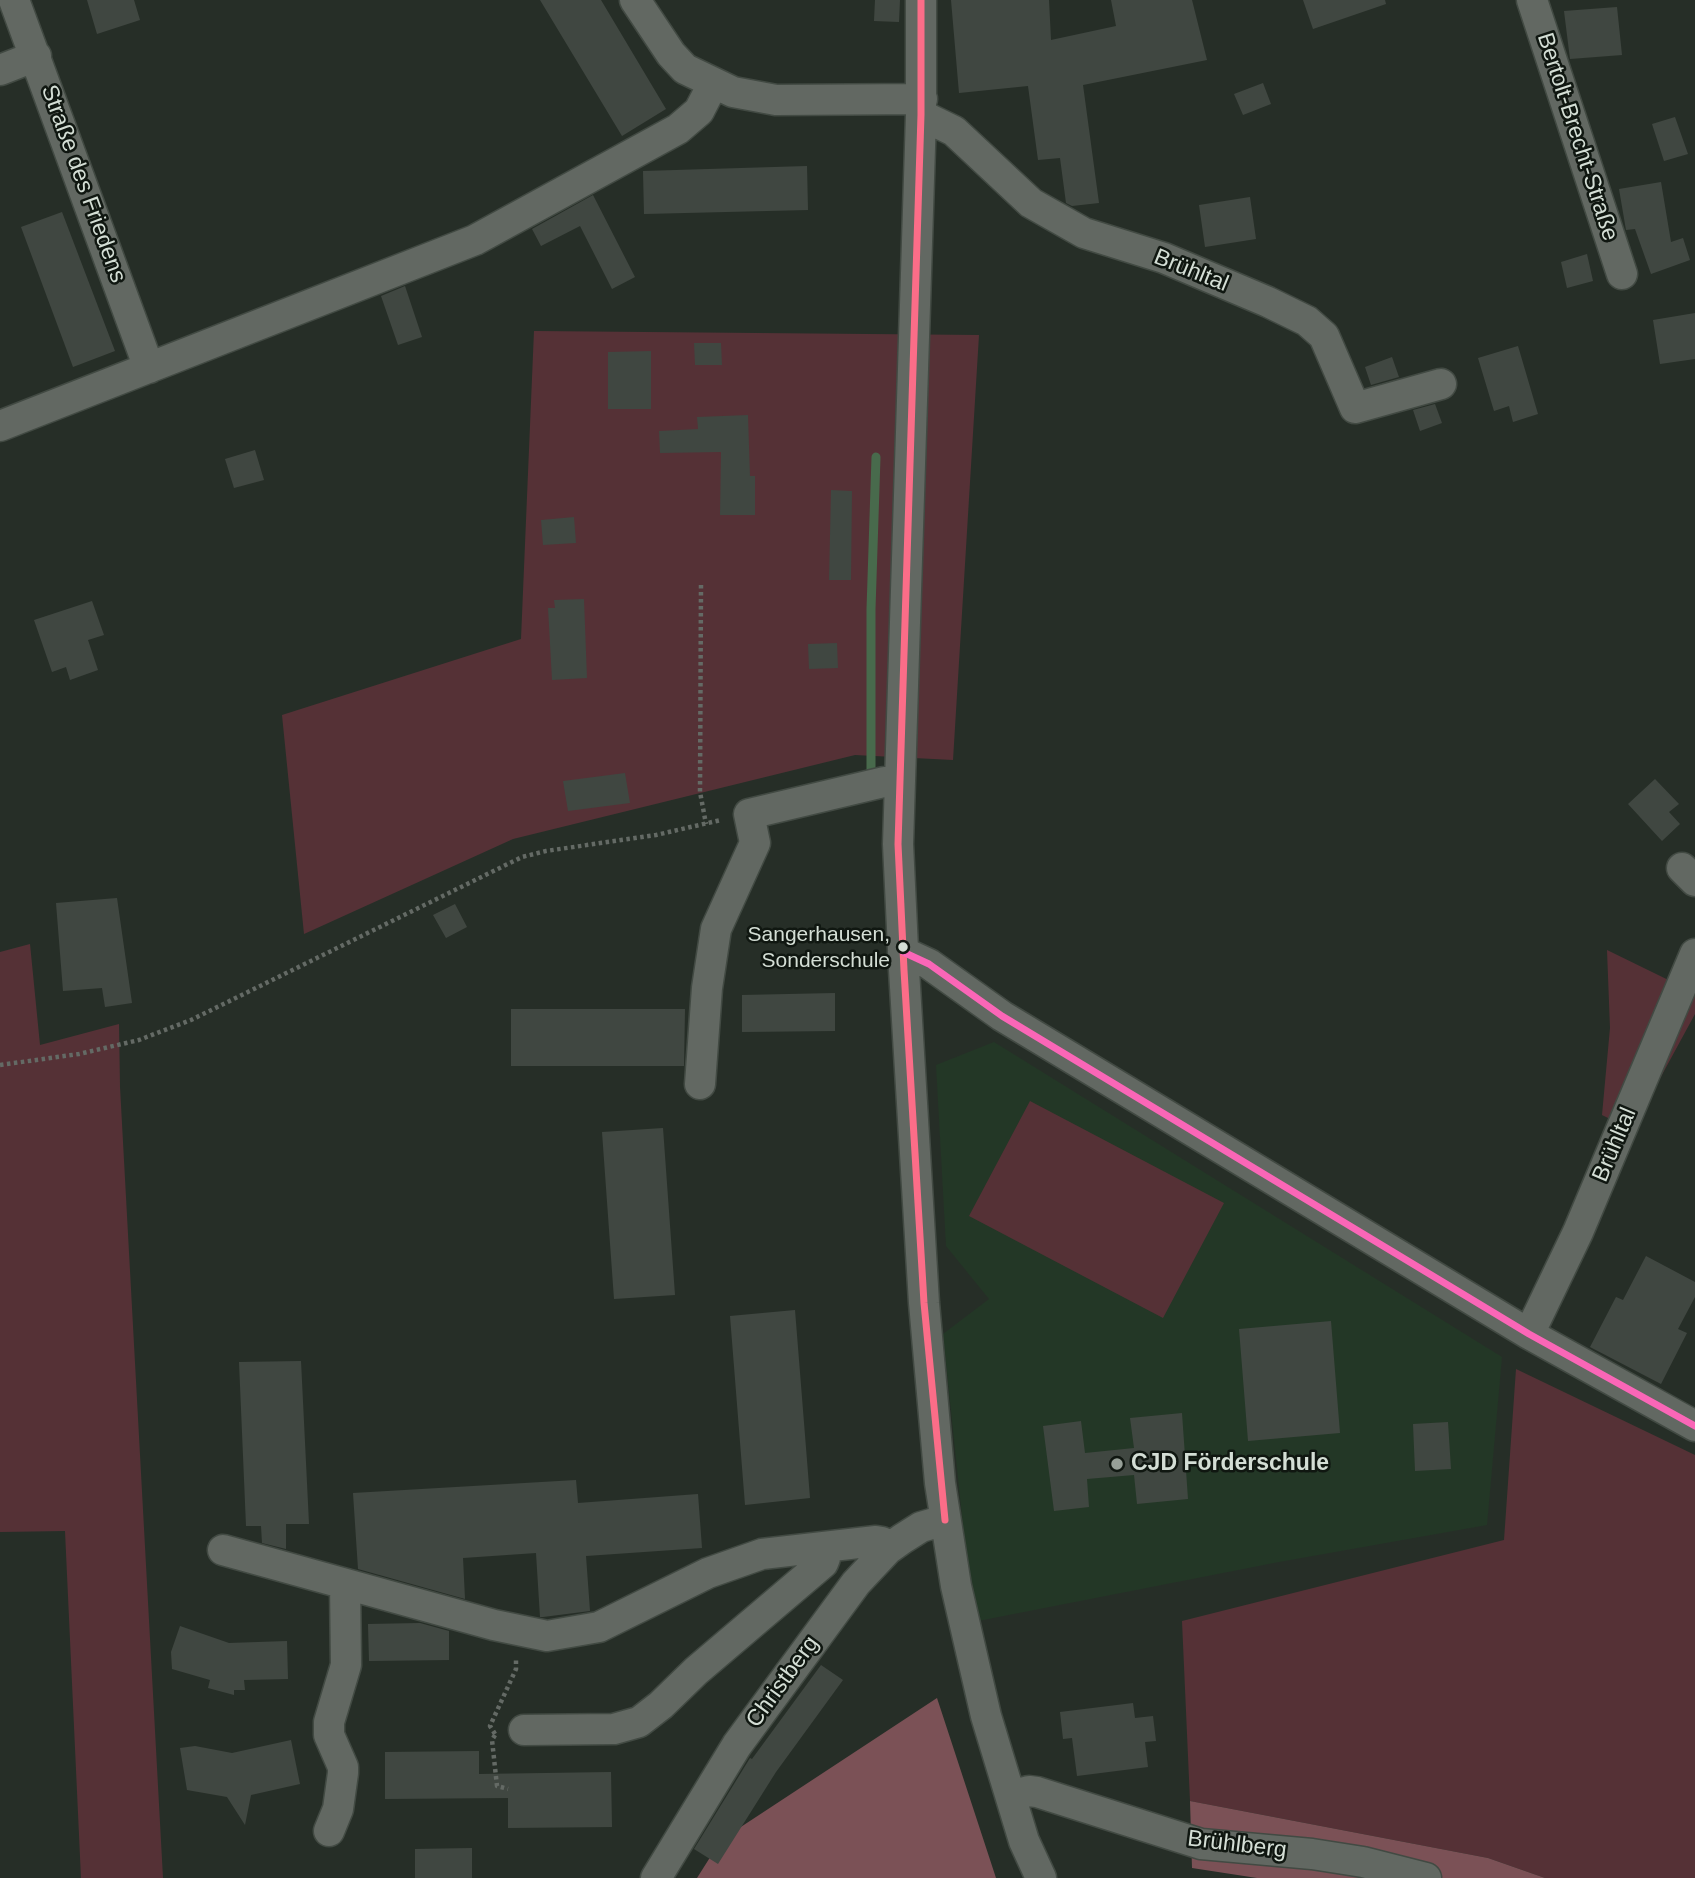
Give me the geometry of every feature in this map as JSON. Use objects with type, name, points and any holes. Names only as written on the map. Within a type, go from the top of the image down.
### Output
[{"type":"street","name":"Straße des Friedens","points":[[14,0],[149,368]]},
{"type":"street","points":[[635,0],[678,62],[685,69],[713,84],[746,96],[776,100],[921,107]]},
{"type":"street","points":[[921,0],[921,107],[898,844],[924,1303],[945,1520],[955,1578],[979,1690],[1027,1851],[1041,1878]]},
{"type":"street","name":"Bertolt-Brecht-Straße","points":[[1532,0],[1622,274]]},
{"type":"street","points":[[0,70],[36,56]]},
{"type":"street","points":[[0,426],[475,240],[678,129],[699,111],[713,84]]},
{"type":"street","name":"Brühltal","points":[[921,107],[954,131],[1031,203],[1084,233],[1164,258],[1307,321],[1324,336],[1355,408],[1441,384]]},
{"type":"street","points":[[700,1084],[707,988],[716,929],[755,842],[749,814],[884,782],[899,783]]},
{"type":"street","points":[[903,952],[929,964],[1002,1016],[1529,1334],[1695,1426]]},
{"type":"street","name":"Brühltal","points":[[1529,1334],[1578,1232],[1695,954]]},
{"type":"street","name":"Christberg","points":[[656,1878],[737,1745],[856,1583],[888,1549],[921,1527],[945,1520]]},
{"type":"street","points":[[223,1550],[547,1636],[599,1628],[708,1573],[762,1554],[876,1541],[882,1542],[888,1549]]},
{"type":"street","points":[[509,1732],[604,1730],[639,1722],[823,1563],[824,1547]]},
{"type":"street","points":[[329,1831],[338,1809],[343,1773],[329,1735],[329,1722],[346,1665],[345,1584]]},
{"type":"street","name":"Brühlberg","points":[[1011,1796],[1029,1791],[1037,1792],[1200,1844],[1312,1854],[1426,1878]]},
{"type":"path","points":[[701,584],[700,792],[706,824]]},
{"type":"path","points":[[0,1065],[79,1054],[139,1040],[191,1020],[522,857],[656,835],[749,814]]},
{"type":"path","points":[[509,1732],[490,1726],[516,1669],[515,1647],[521,1631]]},
{"type":"path","points":[[508,1789],[497,1786],[492,1740],[509,1732]]},
{"type":"shaded area","points":[[534,331],[979,335],[953,760],[855,755],[513,839],[304,934],[282,715],[521,639]]},
{"type":"shaded area","points":[[30,944],[40,1045],[119,1024],[120,1087],[163,1878],[81,1878],[65,1531],[0,1532],[0,952]]},
{"type":"shaded area","points":[[1607,950],[1695,993],[1695,1014],[1632,1130],[1602,1115],[1610,1028]]},
{"type":"shaded area","points":[[994,1042],[1502,1357],[1487,1525],[1279,1562],[973,1622],[943,1334],[989,1299],[946,1246],[936,1065]]},
{"type":"shaded area","points":[[1030,1101],[1224,1203],[1163,1318],[969,1216]]},
{"type":"shaded area","points":[[1516,1369],[1695,1455],[1695,1878],[1545,1878],[1488,1858],[1190,1801],[1182,1621],[1504,1540]]},
{"type":"shaded area","points":[[937,1698],[996,1878],[697,1878],[721,1840]]},
{"type":"shaded area","points":[[1190,1801],[1488,1858],[1545,1878],[1257,1878],[1192,1868]]},
{"type":"building","points":[[87,0],[134,0],[140,20],[97,34]]},
{"type":"building","points":[[540,0],[601,0],[666,109],[622,136]]},
{"type":"building","points":[[875,0],[900,0],[899,22],[874,21]]},
{"type":"building","points":[[951,0],[1049,0],[1051,40],[1116,26],[1111,0],[1192,0],[1207,60],[1083,85],[1099,203],[1072,206],[1066,203],[1060,158],[1038,160],[1028,86],[959,93]]},
{"type":"building","points":[[1303,0],[1385,0],[1386,4],[1313,29]]},
{"type":"building","points":[[1617,7],[1622,55],[1570,59],[1564,11]]},
{"type":"building","points":[[1263,83],[1271,104],[1243,115],[1234,94]]},
{"type":"building","points":[[1675,117],[1688,154],[1664,161],[1652,124]]},
{"type":"building","points":[[807,166],[808,210],[644,214],[643,171]]},
{"type":"building","points":[[1661,182],[1671,242],[1683,238],[1690,260],[1651,274],[1635,229],[1626,230],[1619,189]]},
{"type":"building","points":[[593,195],[635,277],[612,289],[580,226],[541,246],[532,229]]},
{"type":"building","points":[[1250,197],[1256,239],[1205,247],[1199,205]]},
{"type":"building","points":[[62,212],[115,351],[73,367],[21,227]]},
{"type":"building","points":[[1587,254],[1593,281],[1567,288],[1561,262]]},
{"type":"building","points":[[405,286],[422,337],[398,345],[381,296]]},
{"type":"building","points":[[1695,313],[1695,359],[1660,364],[1653,320]]},
{"type":"building","points":[[694,343],[721,343],[722,365],[695,365]]},
{"type":"building","points":[[1518,346],[1538,414],[1513,422],[1509,406],[1494,411],[1478,358]]},
{"type":"building","points":[[651,351],[651,409],[608,409],[608,352]]},
{"type":"building","points":[[1392,357],[1399,377],[1371,385],[1365,367]]},
{"type":"building","points":[[1435,404],[1442,423],[1420,431],[1413,410]]},
{"type":"building","points":[[748,415],[750,476],[755,476],[755,515],[720,515],[721,452],[660,453],[659,431],[698,429],[697,417]]},
{"type":"building","points":[[255,450],[264,480],[234,488],[225,459]]},
{"type":"building","points":[[831,490],[852,491],[851,580],[829,580]]},
{"type":"building","points":[[574,517],[576,543],[543,545],[541,520]]},
{"type":"building","points":[[584,599],[587,678],[552,680],[548,608],[555,608],[554,600]]},
{"type":"building","points":[[92,601],[104,635],[88,640],[98,670],[70,680],[66,667],[52,672],[34,620]]},
{"type":"building","points":[[837,643],[838,668],[809,669],[808,644]]},
{"type":"building","points":[[625,773],[630,803],[568,811],[563,781]]},
{"type":"building","points":[[1655,779],[1679,804],[1669,812],[1680,824],[1662,841],[1628,804]]},
{"type":"building","points":[[117,898],[132,1003],[105,1007],[102,988],[63,991],[56,903]]},
{"type":"building","points":[[455,904],[467,927],[446,938],[433,915]]},
{"type":"building","points":[[835,993],[835,1031],[742,1032],[742,995]]},
{"type":"building","points":[[511,1009],[685,1009],[684,1066],[511,1066]]},
{"type":"building","points":[[663,1128],[675,1295],[614,1299],[602,1132]]},
{"type":"building","points":[[1646,1256],[1695,1282],[1695,1297],[1678,1329],[1687,1333],[1661,1384],[1590,1347],[1616,1297],[1623,1300]]},
{"type":"building","points":[[795,1310],[810,1498],[745,1505],[730,1316]]},
{"type":"building","points":[[1331,1321],[1340,1433],[1248,1441],[1239,1329]]},
{"type":"building","points":[[301,1361],[309,1524],[286,1524],[286,1549],[262,1543],[261,1526],[246,1526],[239,1362]]},
{"type":"building","name":"CJD Förderschule","points":[[1182,1413],[1188,1499],[1137,1504],[1134,1475],[1087,1479],[1089,1507],[1054,1511],[1043,1426],[1081,1421],[1085,1453],[1134,1448],[1130,1418]]},
{"type":"building","points":[[1448,1422],[1451,1469],[1415,1471],[1413,1424]]},
{"type":"building","points":[[576,1480],[578,1503],[698,1494],[702,1548],[586,1556],[590,1611],[543,1617],[540,1617],[536,1553],[463,1558],[465,1599],[358,1569],[353,1493]]},
{"type":"building","points":[[420,1623],[449,1631],[449,1660],[369,1661],[368,1624]]},
{"type":"building","points":[[180,1626],[229,1643],[287,1641],[288,1679],[244,1680],[245,1690],[234,1690],[234,1695],[208,1688],[210,1680],[172,1669],[171,1652]]},
{"type":"building","points":[[821,1665],[843,1680],[776,1772],[718,1864],[694,1849],[750,1758],[752,1759]]},
{"type":"building","points":[[1133,1703],[1135,1718],[1153,1716],[1156,1741],[1145,1742],[1148,1767],[1077,1776],[1072,1738],[1063,1739],[1060,1712]]},
{"type":"building","points":[[291,1740],[300,1784],[251,1795],[245,1825],[227,1797],[187,1790],[180,1748],[195,1746],[232,1753]]},
{"type":"building","points":[[479,1751],[479,1774],[611,1772],[612,1827],[508,1828],[508,1798],[385,1799],[385,1752]]},
{"type":"building","points":[[472,1848],[472,1878],[415,1878],[415,1849]]},
{"type":"waterway","points":[[871,769],[871,609],[876,457]]},
{"type":"transit line","points":[[921,0],[921,115],[898,844],[924,1303],[945,1520]]},
{"type":"transit line","points":[[903,952],[929,964],[1002,1016],[1529,1334],[1695,1426]]},
{"type":"place","name":"Sangerhausen, Sonderschule","points":[[903,947]]},
{"type":"place","name":"CJD Förderschule","points":[[1117,1464]]}]
